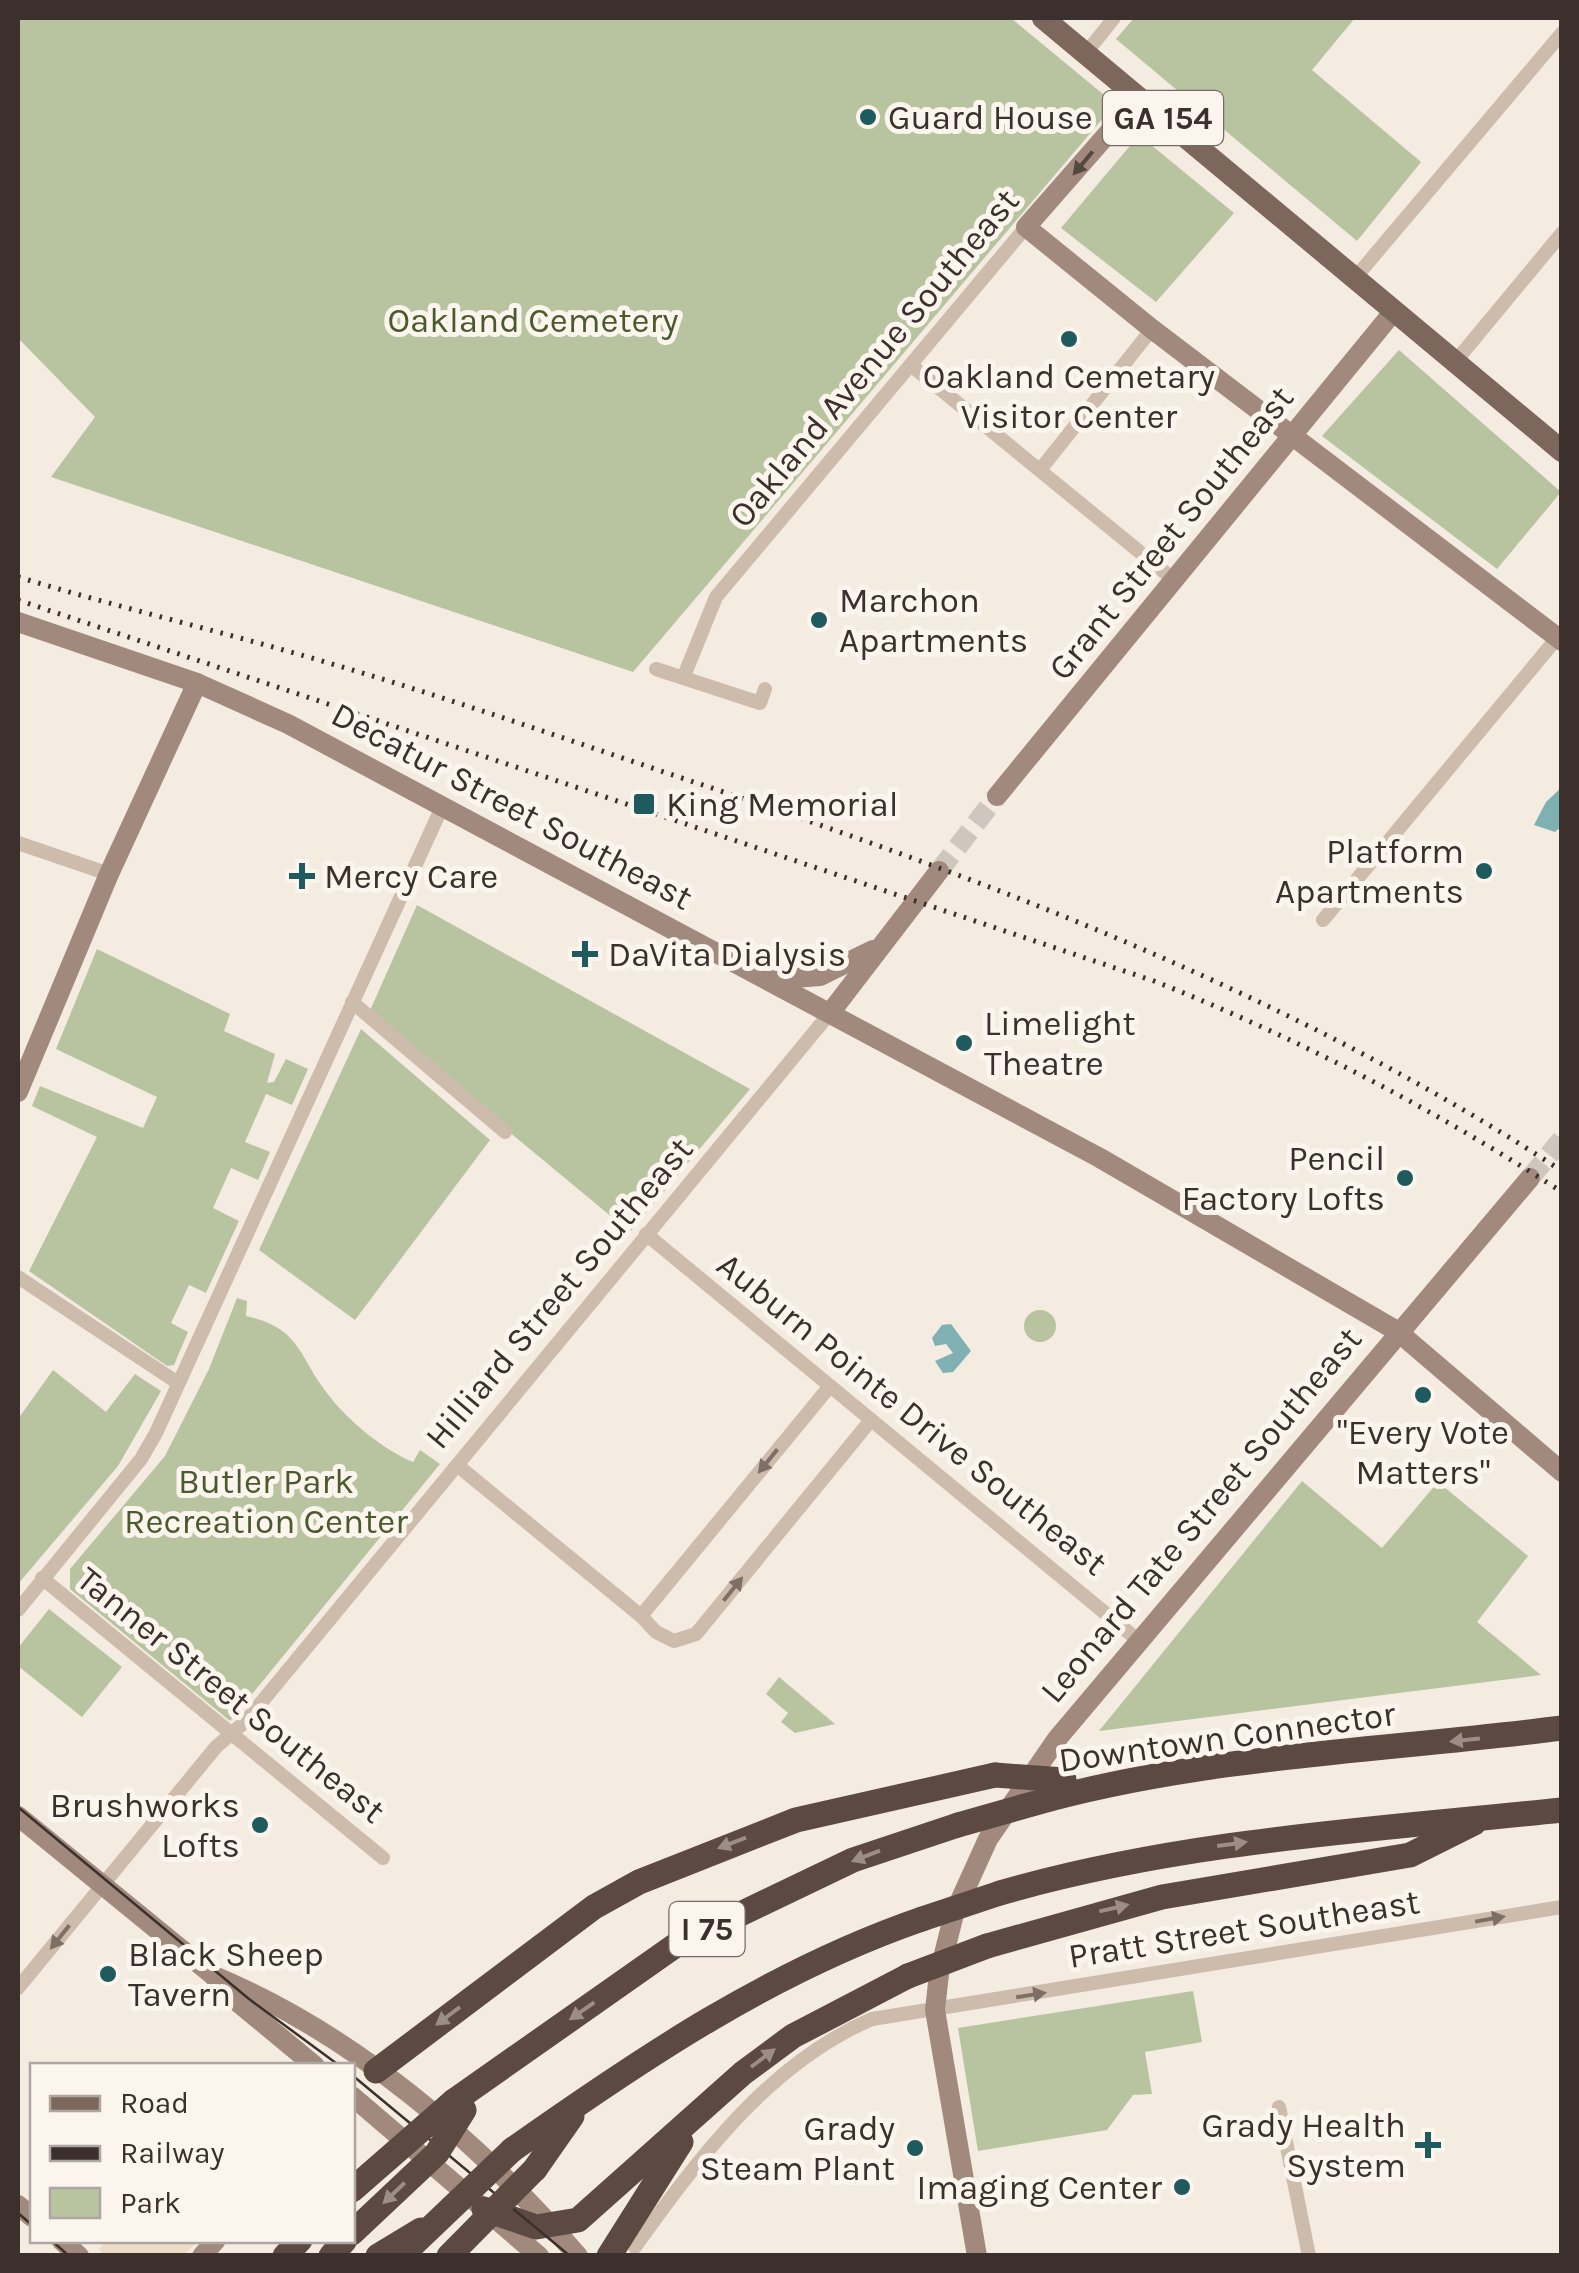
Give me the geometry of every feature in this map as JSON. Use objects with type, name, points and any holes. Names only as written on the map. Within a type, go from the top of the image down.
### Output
[{"type":"highway","name":"Downtown Connector","points":[[459,2106],[482,2082],[704,1930],[853,1860],[1057,1789],[1562,1728]]},
{"type":"highway","points":[[376,2071],[594,1907],[639,1882],[796,1820],[995,1775],[1057,1789]]},
{"type":"highway","name":"I 75","points":[[401,2256],[427,2227],[512,2150],[732,2004],[824,1958],[922,1919],[1000,1893],[1181,1852],[1555,1812]]},
{"type":"highway","points":[[484,2209],[522,2225],[553,2226],[578,2220],[793,2036],[908,1976],[986,1946],[1162,1897],[1410,1854],[1486,1817]]},
{"type":"highway","points":[[449,2256],[535,2169],[584,2100]]},
{"type":"highway","points":[[608,2256],[655,2177],[715,2102]]},
{"type":"highway","points":[[355,2188],[459,2106]]},
{"type":"highway","points":[[355,2230],[437,2154],[459,2106]]},
{"type":"highway","points":[[378,2256],[427,2227]]},
{"type":"main road","name":"GA 154","points":[[1043,18],[1562,450]]},
{"type":"main road","name":"Oakland Avenue Southeast","points":[[1026,227],[1138,98]]},
{"type":"main road","points":[[1026,227],[1292,436],[1560,637]]},
{"type":"main road","name":"Grant Street Southeast","points":[[997,796],[1394,311]]},
{"type":"main road","name":"Decatur Street Southeast","points":[[18,622],[197,684],[288,724],[1100,1158],[1397,1331],[1562,1472]]},
{"type":"main road","points":[[18,1092],[110,874],[197,684]]},
{"type":"main road","points":[[830,1012],[939,871]]},
{"type":"main road","points":[[768,980],[825,974],[883,944]]},
{"type":"main road","name":"Leonard Tate Street Southeast","points":[[935,2010],[954,1914],[988,1839],[1024,1781],[1397,1331],[1530,1178]]},
{"type":"main road","points":[[18,1816],[214,1976],[228,1994],[311,2063]]},
{"type":"main road","points":[[214,1976],[273,2003],[376,2071],[504,2174],[578,2256]]},
{"type":"main road","points":[[935,2010],[977,2256]]},
{"type":"main road","points":[[355,2092],[376,2071]]},
{"type":"main road","points":[[355,2098],[539,2256]]},
{"type":"street","points":[[1086,54],[1114,18]]},
{"type":"street","points":[[1354,278],[1562,33]]},
{"type":"street","name":"Oakland Avenue Southeast","points":[[684,676],[716,597],[1026,227]]},
{"type":"street","points":[[1456,362],[1562,234]]},
{"type":"street","points":[[1040,470],[1152,328]]},
{"type":"street","points":[[912,366],[1174,580]]},
{"type":"street","points":[[1322,920],[1560,637]]},
{"type":"street","points":[[656,669],[760,703],[765,689]]},
{"type":"street","points":[[18,1610],[140,1459],[442,806]]},
{"type":"street","points":[[18,842],[110,874]]},
{"type":"street","points":[[352,1002],[506,1132]]},
{"type":"street","name":"Hilliard Street Southeast","points":[[18,1988],[830,1012]]},
{"type":"street","name":"Auburn Pointe Drive Southeast","points":[[646,1234],[1139,1641]]},
{"type":"street","points":[[18,1277],[178,1383]]},
{"type":"street","points":[[641,1616],[830,1386]]},
{"type":"street","points":[[456,1465],[668,1640],[686,1640],[696,1634],[871,1420]]},
{"type":"street","name":"Tanner Street Southeast","points":[[42,1578],[382,1858]]},
{"type":"street","name":"Pratt Street Southeast","points":[[634,2247],[690,2168],[721,2133],[824,2045],[872,2019],[1562,1907]]},
{"type":"street","points":[[1279,2107],[1309,2256]]},
{"type":"green space","name":"Oakland Cemetery","points":[[18,18],[1011,18],[1115,104],[633,672],[51,477],[95,417],[18,338]]},
{"type":"green space","points":[[1134,18],[1355,18],[1312,70],[1421,162],[1357,241],[1116,39]]},
{"type":"green space","points":[[1139,135],[1234,213],[1156,302],[1061,228]]},
{"type":"green space","points":[[1399,350],[1561,492],[1497,569],[1322,436]]},
{"type":"green space","points":[[417,905],[750,1089],[630,1232],[368,1015]]},
{"type":"green space","points":[[97,949],[230,1014],[224,1031],[275,1054],[267,1083],[274,1082],[286,1059],[308,1069],[292,1105],[266,1094],[245,1142],[270,1152],[258,1180],[231,1168],[213,1208],[239,1221],[206,1293],[189,1285],[171,1323],[188,1332],[174,1365],[167,1366],[29,1271],[97,1137],[32,1106],[40,1086],[143,1128],[157,1097],[56,1049]]},
{"type":"green space","points":[[361,1029],[490,1140],[355,1320],[259,1250]]},
{"type":"green space","name":"Butler Park Recreation Center","points":[[237,1298],[247,1301],[246,1316],[264,1321],[288,1336],[335,1403],[366,1433],[413,1462],[420,1450],[440,1464],[230,1721],[70,1589],[70,1569],[165,1456],[209,1369]]},
{"type":"green space","points":[[1040,1310],[1051,1315],[1056,1326],[1051,1337],[1040,1342],[1029,1337],[1024,1326],[1029,1315]]},
{"type":"green space","points":[[53,1370],[106,1412],[135,1374],[161,1391],[118,1466],[18,1584],[18,1419]]},
{"type":"green space","points":[[1302,1481],[1382,1548],[1438,1482],[1528,1556],[1477,1622],[1541,1675],[1099,1731]]},
{"type":"green space","points":[[49,1609],[122,1667],[82,1717],[18,1666],[18,1648]]},
{"type":"green space","points":[[779,1677],[835,1724],[795,1733],[781,1722],[788,1713],[766,1694]]},
{"type":"green space","points":[[1193,1991],[1202,2042],[1145,2052],[1152,2094],[1133,2095],[1107,2130],[978,2151],[958,2028]]},
{"type":"shaded area","points":[[104,2243],[196,2243],[184,2255],[104,2255],[99,2249]]},
{"type":"water","points":[[1561,788],[1561,827],[1555,832],[1534,825],[1546,802]]},
{"type":"water","points":[[951,1324],[971,1351],[953,1372],[943,1373],[935,1361],[953,1353],[946,1344],[935,1346],[932,1338],[942,1325]]},
{"type":"tunnel","points":[[939,871],[997,796]]},
{"type":"tunnel","points":[[1530,1178],[1562,1139]]},
{"type":"tram line","points":[[18,1807],[249,1999],[336,2063]]},
{"type":"tram line","points":[[355,2077],[570,2256]]},
{"type":"tram line","points":[[18,2213],[30,2223]]},
{"type":"tram line","points":[[54,2243],[69,2256]]},
{"type":"railway","points":[[18,577],[433,695],[933,866],[1149,952],[1255,1000],[1360,1052],[1562,1171]]},
{"type":"railway","points":[[18,600],[1154,981],[1363,1076],[1562,1192]]},
{"type":"place","name":"Guard House","points":[[868,117]]},
{"type":"place","name":"Oakland Cemetary Visitor Center","points":[[1069,339]]},
{"type":"place","name":"Marchon Apartments","points":[[819,620]]},
{"type":"place","name":"King Memorial","points":[[644,804]]},
{"type":"place","name":"Platform Apartments","points":[[1484,871]]},
{"type":"place","name":"Mercy Care","points":[[302,876]]},
{"type":"place","name":"DaVita Dialysis","points":[[585,954]]},
{"type":"place","name":"Limelight Theatre","points":[[964,1043]]},
{"type":"place","name":"Pencil Factory Lofts","points":[[1405,1178]]},
{"type":"place","name":"\"Every Vote Matters\"","points":[[1423,1395]]},
{"type":"place","name":"Brushworks Lofts","points":[[260,1825]]},
{"type":"place","name":"Black Sheep Tavern","points":[[108,1974]]},
{"type":"place","name":"Grady Health System","points":[[1428,2145]]},
{"type":"place","name":"Grady Steam Plant","points":[[915,2148]]},
{"type":"place","name":"Imaging Center","points":[[1182,2187]]}]
